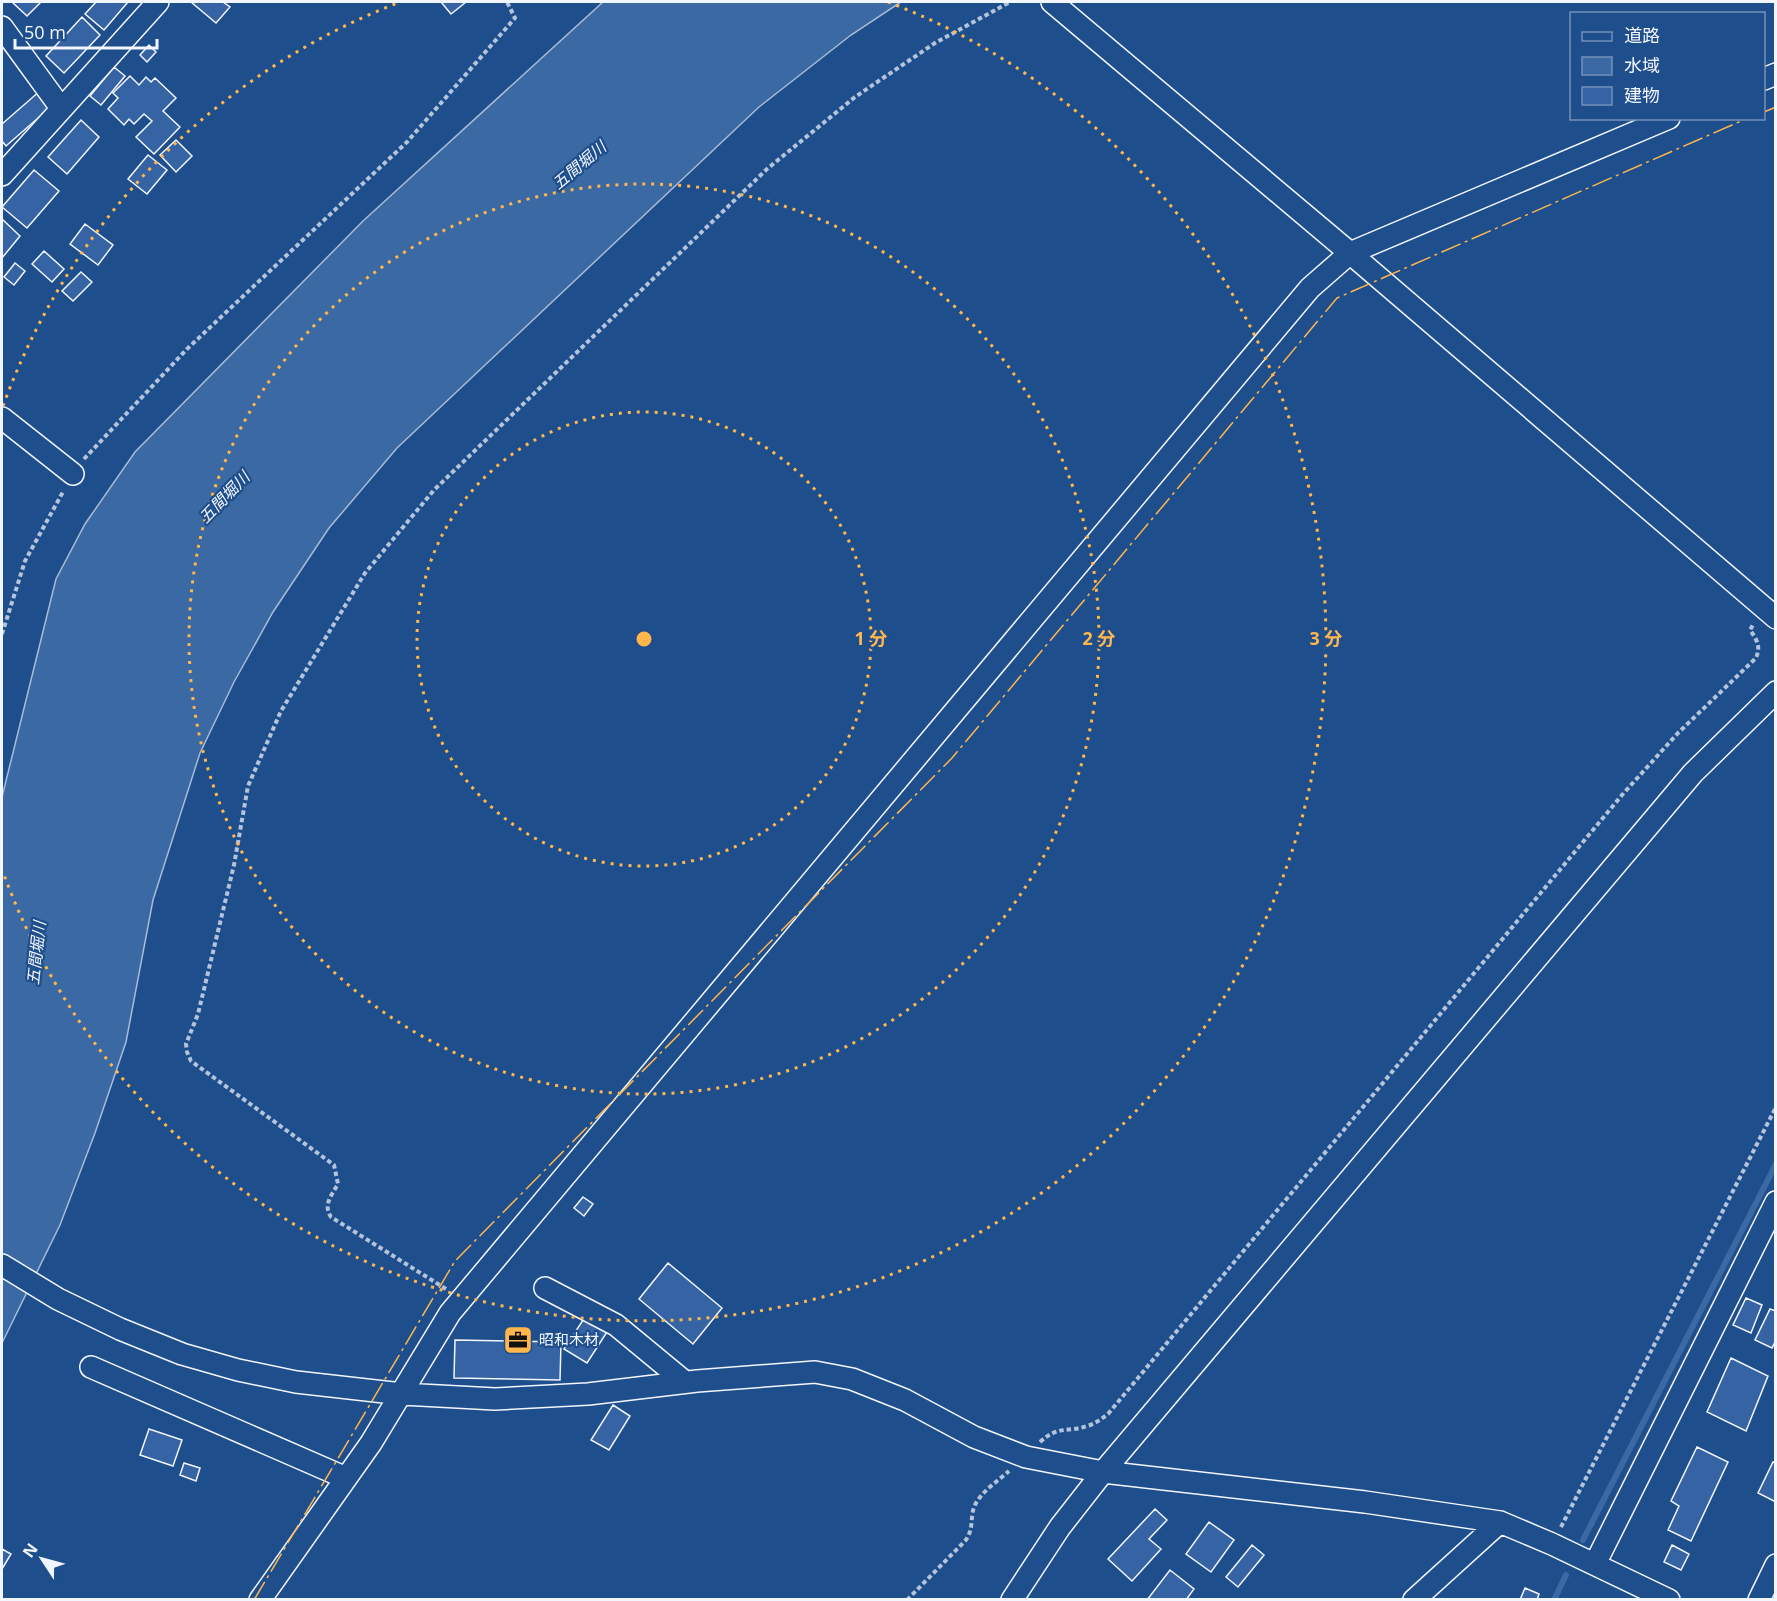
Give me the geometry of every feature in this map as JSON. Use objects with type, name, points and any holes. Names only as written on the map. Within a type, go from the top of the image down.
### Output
[{"type":"street","points":[[2,175],[158,2]]},
{"type":"street","points":[[1052,2],[1350,253],[1770,613]]},
{"type":"street","points":[[2,27],[61,108]]},
{"type":"street","points":[[260,1599],[402,1394],[450,1313],[1310,288],[1350,253],[1664,120]]},
{"type":"street","points":[[2,418],[72,474]]},
{"type":"street","points":[[1012,1599],[1060,1527],[1103,1472],[1693,773],[1776,692]]},
{"type":"street","points":[[1594,1564],[1776,1202]]},
{"type":"street","points":[[2,1265],[58,1299],[120,1329],[182,1354],[237,1370],[296,1382],[402,1394],[495,1399],[588,1394],[685,1382],[815,1372],[852,1379],[905,1400],[974,1437],[1026,1457],[1103,1472],[1365,1502],[1500,1522],[1669,1599]]},
{"type":"street","points":[[544,1288],[616,1325],[685,1382]]},
{"type":"street","points":[[91,1367],[346,1478]]},
{"type":"street","points":[[1414,1599],[1500,1522]]},
{"type":"street","points":[[1759,1599],[1776,1566]]},
{"type":"path","points":[[2,634],[25,561],[77,466],[187,350],[407,142],[515,18],[507,2]]},
{"type":"path","points":[[462,1299],[332,1217],[327,1211],[327,1204],[338,1184],[334,1165],[191,1062],[186,1044],[198,1014],[234,865],[248,786],[281,711],[322,640],[365,573],[434,490],[767,169],[855,97],[935,43],[1010,2]]},
{"type":"path","points":[[907,1599],[971,1533],[972,1514],[984,1492],[1047,1436],[1058,1430],[1085,1427],[1098,1422],[1108,1414],[1622,795],[1678,733],[1756,658],[1759,650],[1758,640],[1750,630],[1770,613]]},
{"type":"path","points":[[1552,1544],[1776,1107]]},
{"type":"water","name":"五間堀川","points":[[603,2],[901,2],[851,35],[759,107],[397,448],[329,528],[273,612],[234,682],[200,753],[153,900],[126,1042],[60,1225],[2,1343],[2,797],[56,579],[85,524],[135,452],[363,221]]},
{"type":"building","points":[[12,2],[41,2],[27,16]]},
{"type":"building","points":[[96,2],[128,2],[104,30],[85,14]]},
{"type":"building","points":[[191,2],[223,2],[230,7],[216,23]]},
{"type":"building","points":[[441,2],[466,2],[451,14]]},
{"type":"building","points":[[82,17],[100,35],[64,73],[46,56]]},
{"type":"building","points":[[149,45],[156,52],[147,62],[140,55]]},
{"type":"building","points":[[114,67],[125,76],[101,105],[90,96]]},
{"type":"building","points":[[130,76],[139,85],[146,77],[151,82],[155,78],[176,98],[163,111],[180,127],[154,154],[136,137],[152,121],[144,114],[134,124],[129,119],[124,125],[108,109],[118,98],[113,93]]},
{"type":"building","points":[[41,90],[53,105],[6,146],[2,141],[2,124]]},
{"type":"building","points":[[81,120],[99,137],[67,174],[48,157]]},
{"type":"building","points":[[176,140],[192,156],[176,172],[160,155]]},
{"type":"building","points":[[148,155],[167,170],[147,194],[128,179]]},
{"type":"building","points":[[34,170],[59,191],[27,228],[2,207]]},
{"type":"building","points":[[2,219],[20,236],[2,258]]},
{"type":"building","points":[[85,224],[113,245],[98,265],[70,244]]},
{"type":"building","points":[[44,251],[64,269],[52,282],[32,264]]},
{"type":"building","points":[[15,263],[25,271],[14,285],[4,277]]},
{"type":"building","points":[[81,272],[92,282],[73,301],[62,291]]},
{"type":"building","points":[[583,1197],[593,1204],[584,1216],[574,1208]]},
{"type":"building","points":[[668,1263],[722,1308],[693,1344],[639,1299]]},
{"type":"building","points":[[1746,1298],[1762,1305],[1751,1333],[1733,1325]]},
{"type":"building","points":[[1770,1309],[1776,1311],[1776,1340],[1772,1348],[1755,1340]]},
{"type":"building","points":[[585,1317],[607,1332],[587,1363],[564,1349]]},
{"type":"building","points":[[455,1340],[561,1342],[560,1380],[454,1378]]},
{"type":"building","points":[[1731,1358],[1768,1376],[1746,1431],[1707,1412]]},
{"type":"building","points":[[613,1405],[630,1416],[609,1450],[591,1440]]},
{"type":"building","points":[[149,1429],[182,1440],[173,1466],[140,1455]]},
{"type":"building","points":[[1697,1447],[1728,1462],[1691,1541],[1668,1530],[1679,1506],[1671,1501]]},
{"type":"building","points":[[1773,1462],[1776,1463],[1776,1502],[1758,1493]]},
{"type":"building","points":[[184,1463],[200,1468],[196,1481],[180,1475]]},
{"type":"building","points":[[1155,1509],[1167,1520],[1149,1539],[1161,1549],[1132,1581],[1108,1559]]},
{"type":"building","points":[[1209,1522],[1234,1540],[1211,1572],[1186,1554]]},
{"type":"building","points":[[1252,1545],[1264,1555],[1238,1587],[1226,1577]]},
{"type":"building","points":[[1672,1545],[1689,1554],[1681,1570],[1664,1562]]},
{"type":"building","points":[[2,1549],[11,1554],[2,1569]]},
{"type":"building","points":[[1170,1570],[1194,1589],[1186,1600],[1147,1600]]},
{"type":"building","points":[[1525,1588],[1539,1594],[1537,1600],[1520,1600]]},
{"type":"waterway","points":[[1583,1540],[1776,1164]]},
{"type":"waterway","points":[[1554,1600],[1566,1575]]},
{"type":"power","points":[[1765,112],[1776,107]]},
{"type":"power","points":[[254,1600],[455,1261],[952,758],[1337,298],[1743,120]]},
{"type":"place","name":"昭和木材","points":[[518,1340]]}]
